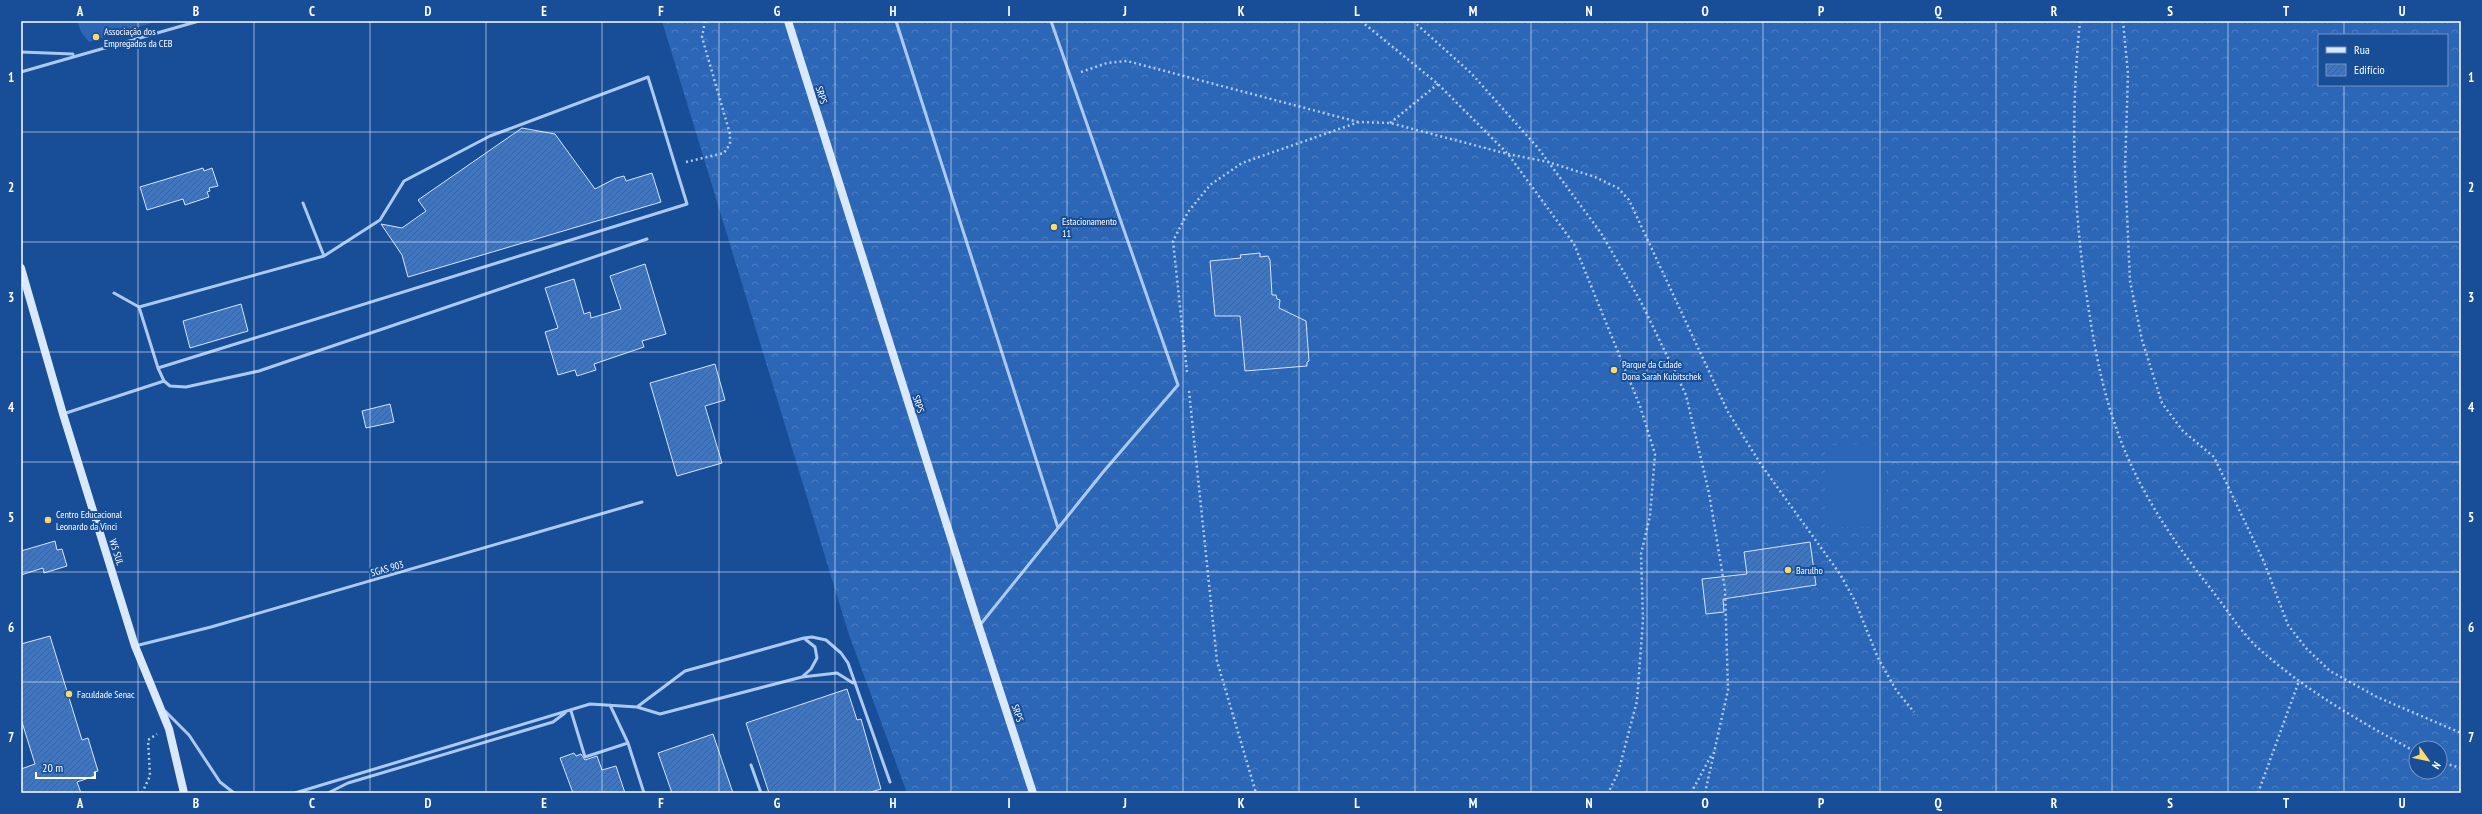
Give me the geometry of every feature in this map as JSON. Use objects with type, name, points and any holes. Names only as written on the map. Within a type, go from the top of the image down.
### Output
[{"type":"main road","name":"SRPS","points":[[788,21],[979,627],[1034,793]]},
{"type":"main road","name":"W5 SUL","points":[[21,268],[63,414],[135,646],[157,704],[169,729],[184,793]]},
{"type":"lane","points":[[21,72],[77,54],[199,21]]},
{"type":"lane","points":[[896,21],[1058,528]]},
{"type":"lane","points":[[979,627],[1141,426],[1178,385],[1051,21]]},
{"type":"lane","points":[[21,52],[77,54]]},
{"type":"lane","points":[[139,307],[324,256],[380,220],[404,181],[490,136],[648,77],[687,204],[158,368]]},
{"type":"lane","points":[[303,203],[324,256]]},
{"type":"lane","points":[[114,293],[139,307],[158,368],[164,381],[170,386],[186,387],[259,371],[647,239]]},
{"type":"lane","points":[[63,414],[164,381]]},
{"type":"lane","name":"SGAS 903","points":[[135,646],[211,628],[642,502]]},
{"type":"lane","points":[[802,676],[811,669],[817,658],[815,647],[804,638]]},
{"type":"lane","points":[[637,707],[685,671],[804,638],[819,638],[833,644],[848,663],[890,782]]},
{"type":"lane","points":[[295,793],[551,714],[571,711],[590,704],[637,707],[660,714],[802,676],[837,673],[854,683]]},
{"type":"lane","points":[[157,704],[189,735],[213,773],[224,786],[234,793]]},
{"type":"lane","points":[[610,705],[628,743],[644,793]]},
{"type":"lane","points":[[571,711],[585,757],[628,743]]},
{"type":"lane","points":[[328,793],[348,783],[553,722],[567,712]]},
{"type":"lane","points":[[751,765],[761,793]]},
{"type":"path","points":[[675,164],[724,153],[730,144],[730,134],[702,37],[705,21]]},
{"type":"path","points":[[1361,21],[1438,84],[1508,154],[1574,244],[1640,406],[1655,454],[1650,516],[1641,554],[1643,620],[1638,701],[1618,773],[1608,793]]},
{"type":"path","points":[[1413,21],[1471,73],[1548,162],[1600,233],[1641,302],[1686,395],[1709,493],[1725,589],[1728,690],[1705,793]]},
{"type":"path","points":[[2080,21],[2074,86],[2074,167],[2080,254],[2098,369],[2114,420],[2133,470],[2183,554],[2255,645],[2299,682],[2344,713],[2408,748]]},
{"type":"path","points":[[2123,21],[2128,74],[2125,169],[2130,280],[2142,340],[2162,403],[2183,431],[2214,457],[2264,562],[2288,625],[2306,648],[2330,671],[2377,697],[2461,733]]},
{"type":"path","points":[[1070,75],[1107,63],[1127,61],[1359,122],[1390,123],[1508,154],[1548,162],[1595,178],[1618,188],[1629,200],[1728,412],[1762,466],[1840,574],[1855,600],[1878,658],[1896,690],[1914,712]]},
{"type":"path","points":[[1390,123],[1438,84]]},
{"type":"path","points":[[1187,376],[1173,241],[1188,212],[1210,185],[1242,163],[1359,122]]},
{"type":"path","points":[[1188,384],[1217,661],[1256,793]]},
{"type":"path","points":[[2258,793],[2299,682]]},
{"type":"path","points":[[1691,793],[1713,752]]},
{"type":"path","points":[[2448,764],[2461,768]]},
{"type":"green space","name":"Associação dos Empregados da CEB","points":[[77,21],[158,21],[89,42],[81,32]]},
{"type":"green space","name":"Parque da Cidade Dona Sarah Kubitschek","points":[[662,21],[2461,21],[2461,793],[907,793],[848,632]]},
{"type":"green space","points":[[1885,444],[1887,527],[1825,527],[1825,445]]},
{"type":"building","points":[[522,128],[555,134],[595,189],[616,178],[624,176],[626,181],[652,173],[661,202],[408,277],[402,255],[381,224],[402,228],[426,211],[418,200]]},
{"type":"building","points":[[203,168],[204,171],[212,168],[218,186],[209,188],[210,191],[207,192],[209,197],[185,205],[183,199],[147,210],[140,187]]},
{"type":"building","points":[[1260,253],[1260,257],[1268,256],[1270,260],[1272,295],[1276,295],[1277,299],[1280,300],[1279,308],[1306,321],[1309,361],[1307,362],[1307,366],[1245,371],[1240,316],[1215,316],[1210,261],[1241,258],[1240,255]]},
{"type":"building","points":[[645,264],[666,334],[642,341],[644,347],[594,364],[596,370],[577,376],[575,370],[558,375],[545,332],[558,328],[545,288],[574,279],[584,314],[590,312],[591,318],[621,309],[610,276]]},
{"type":"building","points":[[241,304],[248,331],[190,348],[183,321]]},
{"type":"building","points":[[715,364],[725,400],[705,406],[722,463],[677,476],[650,383]]},
{"type":"building","points":[[390,404],[394,422],[366,428],[362,411]]},
{"type":"building","points":[[55,541],[57,550],[62,549],[67,566],[44,573],[43,568],[21,575],[21,551]]},
{"type":"building","points":[[1810,542],[1816,585],[1723,599],[1724,612],[1706,614],[1702,579],[1747,574],[1744,552]]},
{"type":"building","points":[[50,636],[82,740],[88,738],[98,771],[94,772],[95,776],[77,782],[81,793],[21,793],[21,769],[35,764],[21,719],[21,644]]},
{"type":"building","points":[[847,689],[857,720],[861,719],[881,789],[868,793],[769,793],[746,723]]},
{"type":"building","points":[[713,734],[733,793],[672,793],[658,753]]},
{"type":"building","points":[[574,753],[576,756],[581,754],[585,760],[597,756],[602,770],[616,766],[625,793],[573,793],[560,758]]},
{"type":"place","name":"Associação dos Empregados da CEB","points":[[96,37]]},
{"type":"place","name":"Estacionamento 11","points":[[1054,227]]},
{"type":"place","name":"Parque da Cidade Dona Sarah Kubitschek","points":[[1614,370]]},
{"type":"place","name":"Centro Educacional Leonardo da Vinci","points":[[48,520]]},
{"type":"place","name":"Barulho","points":[[1788,570]]},
{"type":"place","name":"Faculdade Senac","points":[[69,694]]}]
